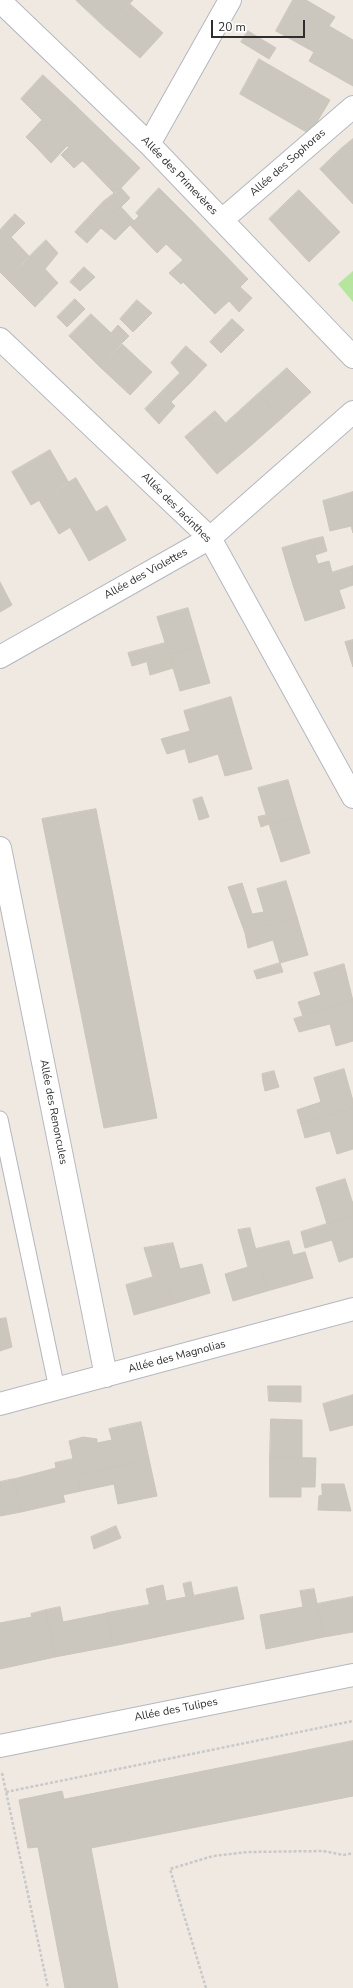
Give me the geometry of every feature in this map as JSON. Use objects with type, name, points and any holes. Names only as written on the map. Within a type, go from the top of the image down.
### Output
[{"type":"street","points":[[149,144],[230,0]]},
{"type":"street","name":"Allée des Primevères","points":[[0,2],[149,144],[353,357]]},
{"type":"street","name":"Allée des Sophoras","points":[[222,220],[353,107]]},
{"type":"street","name":"Allée des Jacinthes","points":[[0,339],[210,538],[353,797]]},
{"type":"street","name":"Allée des Violettes","points":[[0,657],[210,538],[353,412]]},
{"type":"street","name":"Allée des Renoncules","points":[[0,848],[106,1376]]},
{"type":"street","name":"Allée des Magnolias","points":[[0,1404],[353,1309]]},
{"type":"street","name":"Allée des Tulipes","points":[[0,1746],[353,1675]]},
{"type":"lane","points":[[0,1119],[57,1389]]},
{"type":"path","points":[[6,1792],[353,1721]]},
{"type":"path","points":[[2,1771],[48,1988]]},
{"type":"path","points":[[206,1988],[170,1869],[213,1856],[248,1852],[323,1851],[344,1855],[353,1853]]},
{"type":"green space","points":[[353,271],[353,302],[338,284]]},
{"type":"building","points":[[76,0],[133,0],[107,29]]},
{"type":"building","points":[[293,0],[306,0],[335,17],[329,26],[353,40],[353,86],[309,61],[314,52],[276,31]]},
{"type":"building","points":[[130,4],[163,33],[140,58],[107,29]]},
{"type":"building","points":[[248,31],[276,48],[269,59],[241,42]]},
{"type":"building","points":[[259,59],[330,100],[310,134],[240,94]]},
{"type":"building","points":[[43,75],[75,105],[36,147],[26,137],[42,120],[21,99]]},
{"type":"building","points":[[75,105],[108,137],[84,162],[82,161],[74,168],[61,155],[69,147],[67,146],[51,163],[36,147]]},
{"type":"building","points":[[108,137],[140,168],[115,194],[84,162]]},
{"type":"building","points":[[353,139],[353,159],[342,148]]},
{"type":"building","points":[[342,148],[353,159],[353,204],[320,169]]},
{"type":"building","points":[[121,188],[130,198],[114,214],[103,202]]},
{"type":"building","points":[[159,188],[191,220],[157,253],[130,225],[139,216],[136,213]]},
{"type":"building","points":[[299,190],[340,232],[309,262],[269,219]]},
{"type":"building","points":[[103,202],[114,214],[87,243],[75,232]]},
{"type":"building","points":[[121,207],[134,221],[115,240],[101,228]]},
{"type":"building","points":[[15,214],[25,223],[11,237],[30,257],[7,279],[0,272],[0,230]]},
{"type":"building","points":[[191,220],[217,247],[181,284],[169,273],[183,260],[166,244]]},
{"type":"building","points":[[46,240],[58,253],[45,269],[58,283],[35,307],[7,279]]},
{"type":"building","points":[[217,247],[248,279],[240,287],[252,298],[239,312],[229,301],[215,314],[183,282]]},
{"type":"building","points":[[84,267],[95,277],[80,291],[70,282]]},
{"type":"building","points":[[75,299],[85,309],[67,327],[57,317]]},
{"type":"building","points":[[137,300],[152,313],[133,332],[120,319]]},
{"type":"building","points":[[91,314],[111,333],[118,325],[129,336],[99,366],[69,336]]},
{"type":"building","points":[[232,319],[244,330],[221,353],[210,342]]},
{"type":"building","points":[[122,344],[152,372],[130,395],[99,366]]},
{"type":"building","points":[[186,346],[197,356],[180,373],[171,363]]},
{"type":"building","points":[[197,356],[207,365],[190,383],[180,373]]},
{"type":"building","points":[[287,368],[311,392],[281,419],[258,394]]},
{"type":"building","points":[[180,373],[190,383],[171,402],[175,406],[159,424],[145,409]]},
{"type":"building","points":[[258,394],[281,419],[248,448],[226,423]]},
{"type":"building","points":[[215,411],[248,448],[217,474],[185,437]]},
{"type":"building","points":[[50,450],[69,483],[31,505],[12,472]]},
{"type":"building","points":[[76,478],[96,512],[59,534],[39,500]]},
{"type":"building","points":[[353,492],[353,533],[351,526],[330,531],[323,501]]},
{"type":"building","points":[[107,506],[126,540],[89,561],[70,527]]},
{"type":"building","points":[[323,537],[327,551],[315,555],[310,540]]},
{"type":"building","points":[[310,540],[318,564],[329,561],[332,572],[293,585],[282,548]]},
{"type":"building","points":[[353,566],[353,585],[339,590],[345,608],[305,621],[293,585]]},
{"type":"building","points":[[0,582],[12,605],[0,612]]},
{"type":"building","points":[[188,608],[199,646],[169,655],[157,617]]},
{"type":"building","points":[[353,640],[353,667],[345,642]]},
{"type":"building","points":[[165,643],[169,655],[132,666],[128,653]]},
{"type":"building","points":[[199,646],[210,683],[180,691],[169,655]]},
{"type":"building","points":[[169,655],[173,668],[150,675],[147,662]]},
{"type":"building","points":[[231,697],[241,732],[167,754],[161,739],[190,731],[184,711]]},
{"type":"building","points":[[241,732],[252,769],[225,776],[218,754],[189,763],[185,749]]},
{"type":"building","points":[[288,780],[299,817],[269,824],[258,788]]},
{"type":"building","points":[[202,797],[209,817],[199,820],[193,800]]},
{"type":"building","points":[[96,809],[157,1118],[104,1128],[42,819]]},
{"type":"building","points":[[267,815],[269,824],[261,827],[258,817]]},
{"type":"building","points":[[299,817],[310,853],[281,862],[269,824]]},
{"type":"building","points":[[286,881],[297,917],[245,933],[228,887],[242,883],[252,914],[264,912],[257,889]]},
{"type":"building","points":[[297,917],[308,955],[280,963],[273,940],[248,948],[245,933]]},
{"type":"building","points":[[280,963],[283,972],[257,979],[254,971]]},
{"type":"building","points":[[344,964],[353,1001],[303,1016],[298,1002],[321,995],[314,973]]},
{"type":"building","points":[[353,1001],[353,1041],[336,1046],[330,1024],[299,1032],[294,1019]]},
{"type":"building","points":[[344,1069],[353,1101],[353,1108],[301,1124],[297,1110],[321,1102],[314,1078]]},
{"type":"building","points":[[274,1071],[276,1078],[263,1082],[262,1074]]},
{"type":"building","points":[[276,1078],[279,1087],[265,1091],[263,1082]]},
{"type":"building","points":[[353,1108],[353,1149],[337,1154],[330,1131],[305,1138],[301,1124]]},
{"type":"building","points":[[345,1179],[353,1204],[353,1216],[327,1224],[316,1188]]},
{"type":"building","points":[[353,1216],[353,1257],[339,1262],[332,1240],[305,1248],[301,1232]]},
{"type":"building","points":[[250,1228],[267,1291],[233,1301],[225,1274],[248,1267],[238,1230]]},
{"type":"building","points":[[289,1241],[293,1255],[305,1252],[313,1278],[267,1291],[256,1249]]},
{"type":"building","points":[[173,1243],[180,1269],[202,1264],[210,1293],[173,1304],[156,1246]]},
{"type":"building","points":[[156,1246],[164,1274],[153,1277],[144,1248]]},
{"type":"building","points":[[164,1274],[173,1304],[134,1315],[126,1285]]},
{"type":"building","points":[[6,1318],[12,1347],[0,1351],[0,1319]]},
{"type":"building","points":[[268,1386],[301,1386],[301,1402],[269,1401]]},
{"type":"building","points":[[353,1395],[353,1425],[330,1431],[323,1404]]},
{"type":"building","points":[[271,1419],[302,1420],[302,1458],[270,1457]]},
{"type":"building","points":[[141,1422],[149,1459],[77,1476],[69,1441],[83,1437],[97,1439],[97,1443],[112,1440],[109,1429]]},
{"type":"building","points":[[270,1457],[316,1458],[315,1487],[301,1487],[301,1497],[270,1497]]},
{"type":"building","points":[[73,1459],[81,1491],[63,1495],[65,1502],[21,1512],[14,1479],[56,1468],[55,1463]]},
{"type":"building","points":[[149,1459],[157,1496],[118,1504],[114,1484],[81,1491],[77,1476]]},
{"type":"building","points":[[14,1479],[21,1512],[0,1516],[0,1482]]},
{"type":"building","points":[[322,1484],[344,1484],[351,1511],[318,1510],[319,1496],[322,1495]]},
{"type":"building","points":[[116,1526],[121,1538],[94,1549],[91,1537]]},
{"type":"building","points":[[191,1582],[200,1628],[157,1637],[146,1589],[163,1585],[166,1601],[186,1597],[183,1584]]},
{"type":"building","points":[[237,1587],[244,1619],[200,1628],[193,1596]]},
{"type":"building","points":[[314,1589],[324,1637],[266,1649],[260,1615],[303,1607],[300,1591]]},
{"type":"building","points":[[353,1597],[353,1632],[324,1637],[317,1604]]},
{"type":"building","points":[[149,1605],[157,1637],[113,1646],[107,1613]]},
{"type":"building","points":[[60,1607],[63,1622],[107,1613],[113,1646],[55,1657],[46,1610]]},
{"type":"building","points":[[46,1610],[55,1657],[0,1669],[0,1623],[32,1617],[31,1614]]},
{"type":"building","points":[[353,1741],[353,1796],[91,1848],[118,1988],[65,1988],[38,1847],[28,1848],[19,1800],[62,1791],[64,1799]]}]
